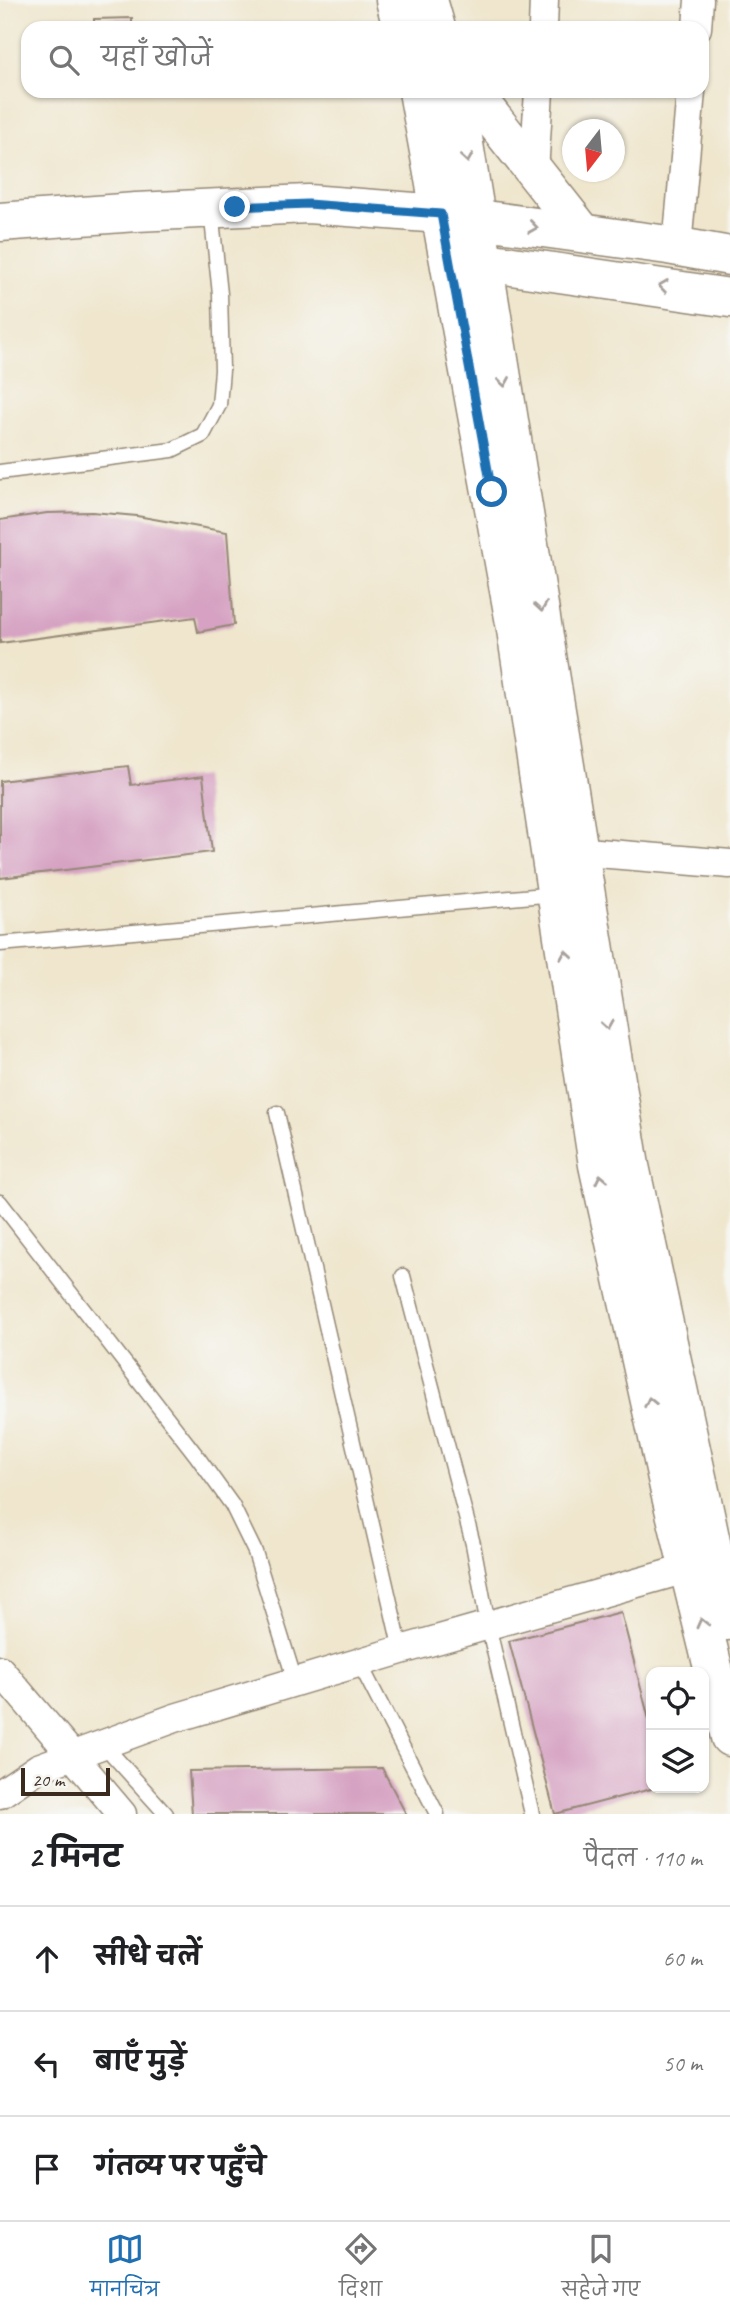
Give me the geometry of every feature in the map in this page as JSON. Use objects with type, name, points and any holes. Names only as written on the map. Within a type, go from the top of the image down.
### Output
[{"type":"street","points":[[395,0],[400,21]]},
{"type":"street","points":[[428,0],[434,21]]},
{"type":"street","points":[[543,21],[544,0]]},
{"type":"street","points":[[697,21],[699,0]]},
{"type":"street","points":[[420,98],[459,217]]},
{"type":"street","points":[[454,98],[459,217],[565,850],[630,1166],[730,1737]]},
{"type":"street","points":[[476,98],[583,233]]},
{"type":"street","points":[[534,172],[539,98]]},
{"type":"street","points":[[677,247],[690,98]]},
{"type":"street","points":[[0,222],[308,204],[459,217],[730,256]]},
{"type":"street","points":[[466,259],[730,298]]},
{"type":"street","points":[[565,850],[730,864]]},
{"type":"street","points":[[565,850],[556,894],[598,1165],[702,1565],[730,1629]]},
{"type":"street","points":[[0,1794],[38,1768],[175,1718],[359,1662],[702,1565]]},
{"type":"street","points":[[0,1670],[122,1814]]},
{"type":"lane","points":[[0,472],[172,450],[202,435],[219,405],[222,370],[220,294],[211,208]]},
{"type":"lane","points":[[0,944],[556,894]]},
{"type":"lane","points":[[277,1113],[401,1650]]},
{"type":"lane","points":[[0,1202],[197,1455],[232,1505],[255,1552],[295,1681]]},
{"type":"lane","points":[[403,1276],[472,1544],[532,1814]]},
{"type":"lane","points":[[359,1662],[437,1814]]},
{"type":"lane","points":[[103,1744],[166,1814]]},
{"type":"building","points":[[132,18],[132,21],[94,21]]},
{"type":"building","points":[[92,512],[137,516],[227,532],[234,625],[198,632],[195,617],[0,643],[0,520],[47,513]]},
{"type":"building","points":[[128,766],[131,785],[203,776],[212,852],[0,878],[0,781]]},
{"type":"building","points":[[621,1612],[646,1708],[646,1790],[555,1814],[509,1641]]},
{"type":"building","points":[[382,1768],[406,1814],[192,1814],[189,1771]]},
{"type":"route","points":[[235,207],[308,204],[441,214],[492,492]]}]
